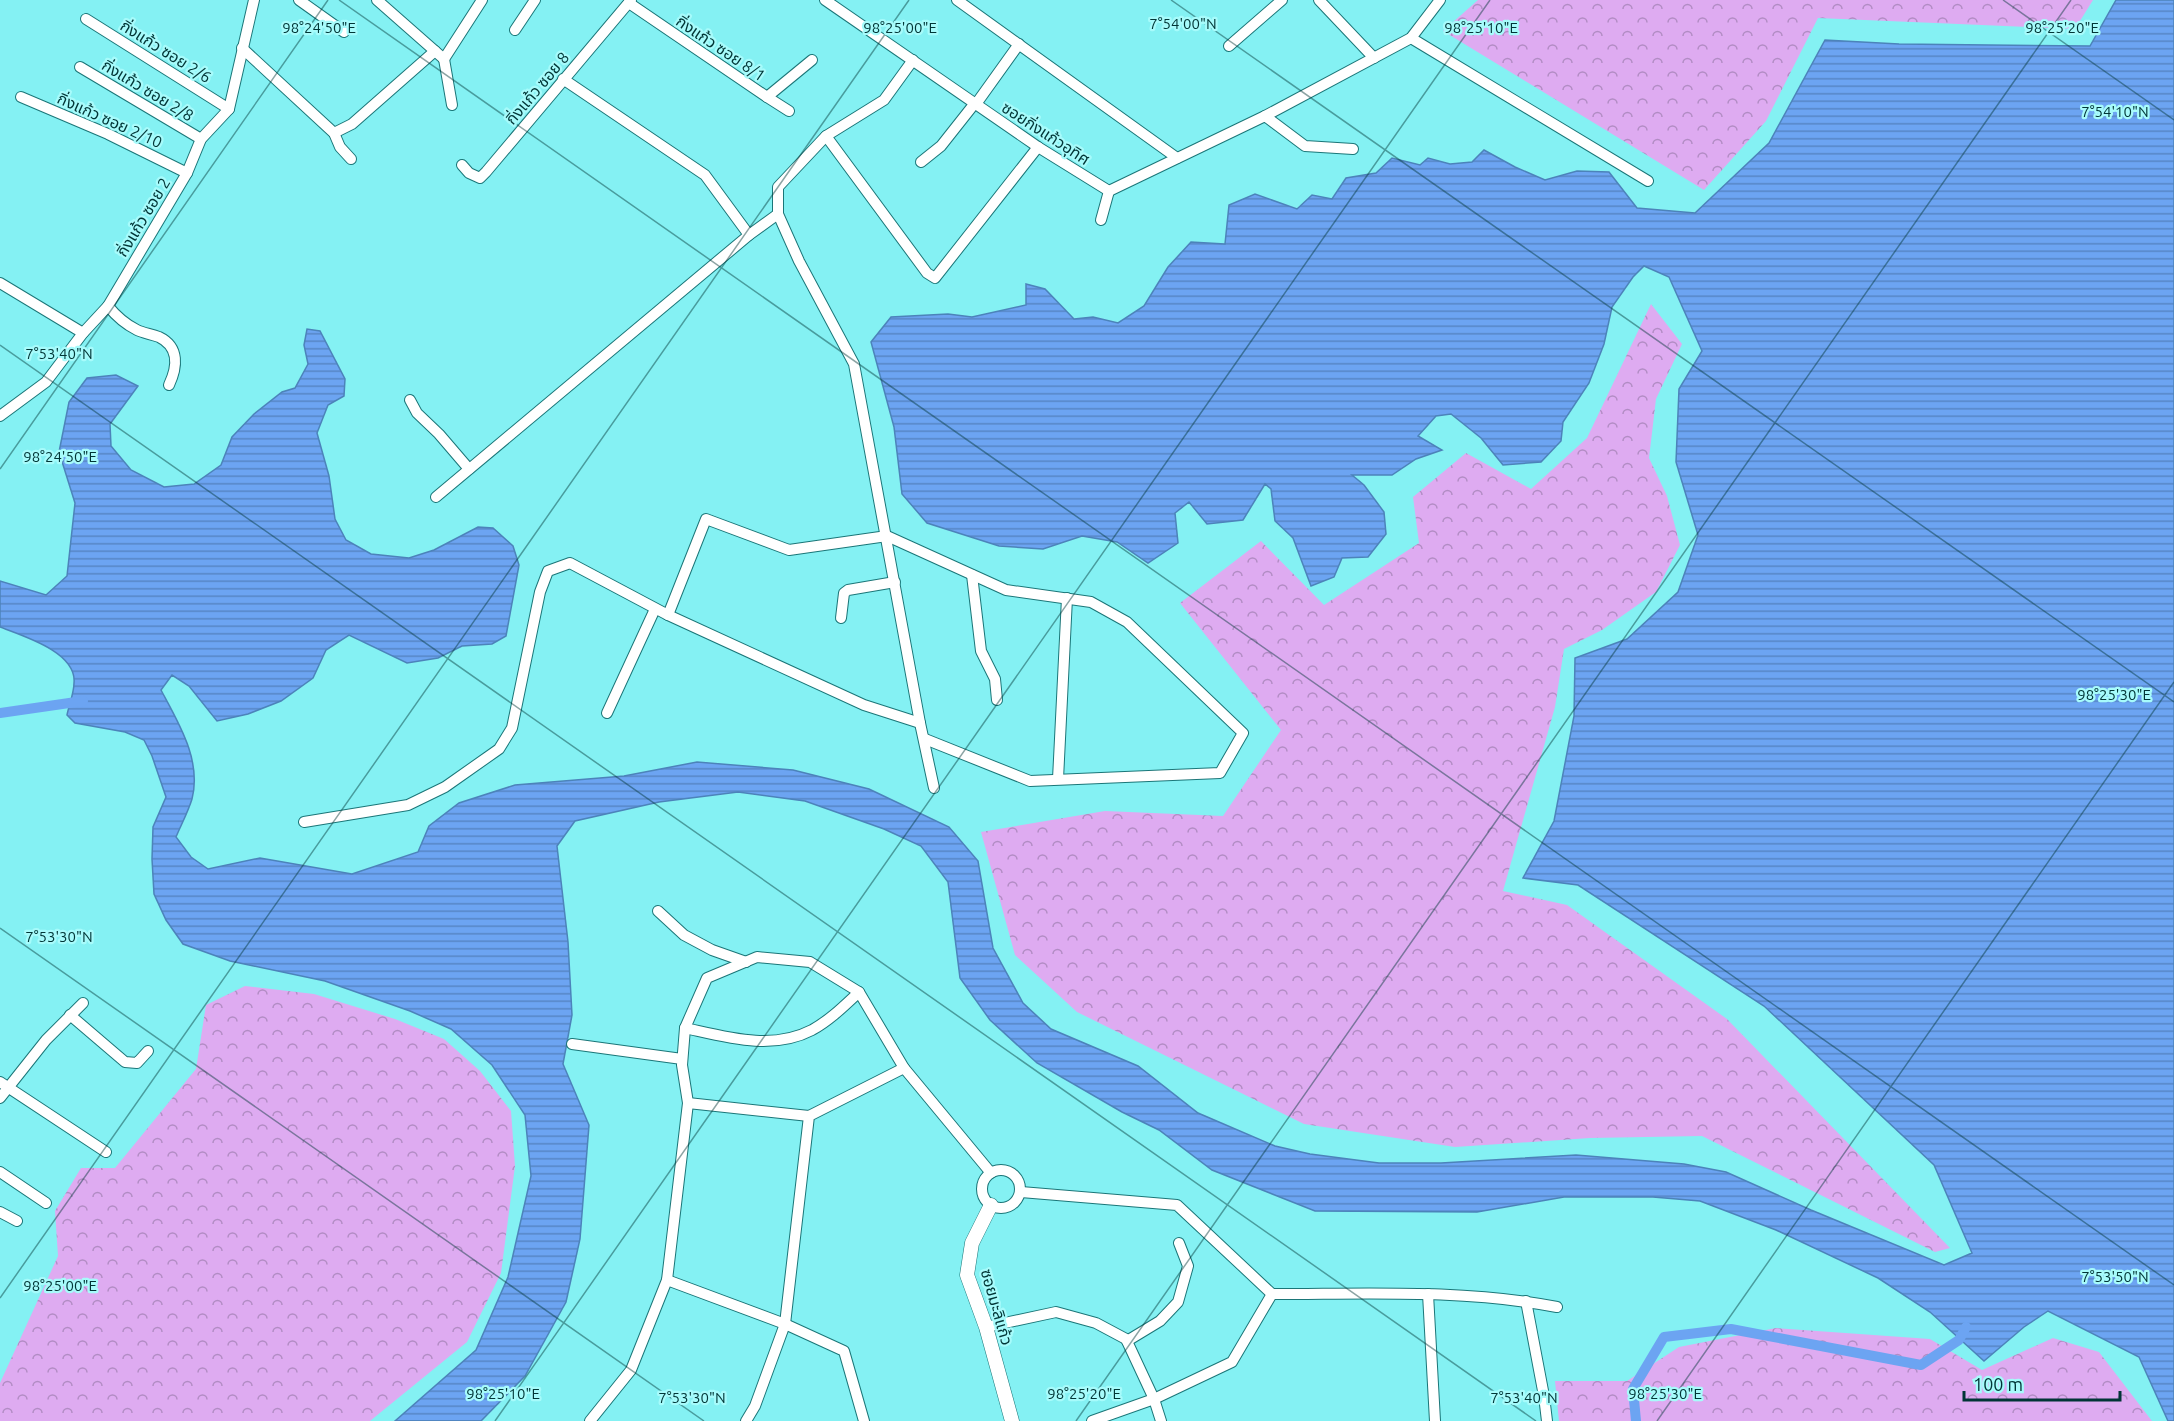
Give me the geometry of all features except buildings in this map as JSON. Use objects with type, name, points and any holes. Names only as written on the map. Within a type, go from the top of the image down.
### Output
[{"type":"street","points":[[229,109],[254,0]]},
{"type":"street","points":[[299,0],[344,32]]},
{"type":"street","points":[[377,0],[439,55],[452,105]]},
{"type":"street","points":[[334,133],[352,124],[439,55],[482,0]]},
{"type":"street","points":[[515,30],[535,0]]},
{"type":"street","name":"ซอยกิ่งแก้วอุทิศ","points":[[825,0],[1038,147],[1109,191]]},
{"type":"street","points":[[957,0],[1177,158]]},
{"type":"street","points":[[970,10],[978,0]]},
{"type":"street","points":[[1229,46],[1282,0]]},
{"type":"street","points":[[1318,0],[1374,58]]},
{"type":"street","points":[[1101,220],[1109,191],[1265,116],[1411,38],[1440,0]]},
{"type":"street","name":"กิ่งแก้ว ซอย 8","points":[[462,165],[469,173],[480,178],[630,2]]},
{"type":"street","name":"กิ่งแก้ว ซอย 8/1","points":[[630,2],[789,111]]},
{"type":"street","name":"กิ่งแก้ว ซอย 2/6","points":[[86,19],[229,109]]},
{"type":"street","points":[[1411,38],[1648,181]]},
{"type":"street","points":[[921,162],[941,146],[1019,44]]},
{"type":"street","points":[[242,48],[334,133],[340,147],[351,159]]},
{"type":"street","points":[[767,97],[812,60]]},
{"type":"street","points":[[914,60],[884,100],[826,136],[778,187],[778,214],[799,261],[854,364],[934,788]]},
{"type":"street","name":"กิ่งแก้ว ซอย 2/8","points":[[80,67],[201,139]]},
{"type":"street","points":[[563,79],[705,176],[749,235]]},
{"type":"street","name":"กิ่งแก้ว ซอย 2/10","points":[[21,97],[108,134],[187,173]]},
{"type":"street","name":"กิ่งแก้ว ซอย 2","points":[[0,416],[46,382],[83,333],[108,306],[187,173],[201,139],[229,109]]},
{"type":"street","points":[[1265,116],[1305,146],[1353,148]]},
{"type":"street","points":[[826,136],[927,273],[934,278],[1038,147]]},
{"type":"street","points":[[436,497],[749,235],[778,214]]},
{"type":"street","points":[[0,283],[83,333]]},
{"type":"street","points":[[108,306],[127,324],[161,338],[170,346],[176,359],[176,371],[170,385]]},
{"type":"street","points":[[410,400],[417,413],[439,434],[469,469]]},
{"type":"street","points":[[668,615],[706,519],[789,550],[887,536],[1006,590],[1091,602],[1127,622],[1242,733],[1220,773],[1030,781],[925,739]]},
{"type":"street","points":[[304,822],[408,805],[445,787],[499,748],[512,728],[540,592],[548,571],[570,563],[655,609],[864,705],[920,723]]},
{"type":"street","points":[[972,575],[981,651],[995,679],[997,700]]},
{"type":"street","points":[[842,618],[844,592],[895,582]]},
{"type":"street","points":[[1058,779],[1067,598]]},
{"type":"street","points":[[607,713],[655,609]]},
{"type":"street","points":[[658,911],[684,935],[712,950],[746,962]]},
{"type":"street","points":[[590,1421],[631,1370],[667,1280],[688,1103],[682,1059],[685,1028],[707,978],[757,957],[810,962],[859,992],[904,1068],[991,1173]]},
{"type":"street","points":[[685,1028],[747,1040],[773,1041],[793,1038],[812,1030],[837,1013],[859,992]]},
{"type":"street","points":[[0,1098],[4,1085],[83,1003]]},
{"type":"street","points":[[70,1015],[125,1062],[137,1063],[148,1051]]},
{"type":"street","points":[[572,1044],[682,1059]]},
{"type":"street","points":[[688,1103],[809,1116],[904,1068]]},
{"type":"street","points":[[4,1085],[106,1152]]},
{"type":"street","points":[[746,1421],[754,1406],[785,1324],[809,1116]]},
{"type":"street","points":[[1003,1170],[1014,1175],[1018,1180],[1021,1192],[1019,1198],[1010,1207],[1004,1209],[986,1201],[982,1189],[983,1183],[991,1173],[1003,1170]]},
{"type":"street","points":[[0,1172],[46,1203]]},
{"type":"street","points":[[1021,1192],[1177,1205],[1272,1294],[1428,1294],[1526,1301],[1557,1307]]},
{"type":"street","name":"ซอยมะลิแก้ว","points":[[991,1205],[972,1243],[967,1275],[986,1327],[1012,1421]]},
{"type":"street","points":[[0,1212],[16,1221]]},
{"type":"street","points":[[1127,1341],[1160,1321],[1178,1302],[1188,1266],[1179,1243]]},
{"type":"street","points":[[667,1280],[785,1324],[844,1351],[864,1421]]},
{"type":"street","points":[[1092,1421],[1154,1399],[1232,1362],[1272,1294]]},
{"type":"street","points":[[1428,1294],[1435,1421]]},
{"type":"street","points":[[1526,1301],[1547,1421]]},
{"type":"street","points":[[986,1327],[1056,1312],[1096,1323],[1127,1341],[1154,1399],[1161,1421]]},
{"type":"green space","points":[[1478,0],[2093,0],[2075,29],[1818,18],[1766,121],[1704,190],[1443,31]]},
{"type":"green space","points":[[1651,304],[1682,344],[1656,399],[1649,458],[1667,496],[1680,545],[1656,592],[1602,630],[1564,649],[1555,707],[1503,891],[1567,905],[1727,1019],[1950,1248],[1935,1252],[1702,1136],[1590,1138],[1455,1147],[1304,1124],[1077,1012],[1015,955],[981,832],[1105,811],[1223,816],[1281,730],[1180,603],[1261,541],[1324,605],[1419,543],[1413,497],[1466,453],[1531,489],[1587,438]]},
{"type":"green space","points":[[245,986],[314,994],[395,1019],[444,1039],[480,1071],[511,1111],[515,1166],[501,1273],[467,1342],[370,1421],[0,1421],[0,1383],[58,1256],[55,1211],[81,1168],[115,1168],[196,1069],[206,1005]]},
{"type":"green space","points":[[1776,1328],[1930,1339],[1982,1370],[2053,1338],[2099,1352],[2152,1421],[1559,1421],[1555,1381],[1627,1381],[1679,1347]]},
{"type":"water","points":[[2116,0],[2174,0],[2174,1421],[2168,1421],[2139,1357],[2048,1311],[2024,1327],[1984,1361],[1930,1312],[1878,1278],[1776,1230],[1700,1201],[1653,1197],[1564,1197],[1477,1212],[1315,1211],[1212,1170],[1159,1130],[1122,1112],[1037,1063],[990,1020],[960,978],[948,882],[921,846],[884,829],[805,801],[738,792],[659,802],[575,821],[557,846],[568,942],[572,1015],[563,1064],[589,1125],[580,1239],[566,1302],[525,1376],[481,1421],[395,1421],[476,1350],[508,1277],[531,1176],[525,1115],[492,1065],[451,1029],[410,1011],[325,981],[230,961],[183,944],[166,920],[154,894],[152,859],[153,827],[166,797],[144,740],[125,732],[75,723],[67,715],[74,683],[73,672],[67,662],[34,640],[0,627],[0,581],[46,595],[67,576],[75,503],[59,452],[69,402],[87,378],[116,375],[138,386],[110,424],[111,446],[131,470],[164,487],[194,484],[221,465],[232,437],[254,414],[282,392],[295,388],[308,364],[304,345],[307,329],[320,331],[345,379],[344,396],[328,405],[317,433],[329,476],[335,519],[346,540],[371,554],[409,558],[434,550],[478,527],[493,528],[513,546],[519,565],[506,636],[492,644],[462,646],[438,658],[407,663],[349,635],[326,650],[313,678],[281,701],[248,714],[217,721],[189,686],[172,675],[161,690],[187,742],[194,770],[192,799],[176,837],[191,857],[208,869],[260,858],[352,874],[418,852],[429,826],[459,803],[515,785],[624,776],[697,762],[793,770],[869,789],[949,827],[978,861],[993,948],[1023,1003],[1051,1029],[1138,1066],[1198,1113],[1275,1146],[1310,1154],[1379,1163],[1441,1163],[1576,1155],[1684,1164],[1726,1172],[1944,1265],[1972,1253],[1934,1165],[1764,1006],[1578,885],[1523,878],[1554,821],[1574,716],[1575,658],[1627,639],[1678,592],[1698,535],[1676,462],[1679,389],[1702,351],[1669,277],[1644,266],[1633,277],[1612,307],[1604,344],[1589,383],[1563,422],[1561,441],[1541,462],[1503,465],[1481,438],[1451,414],[1436,416],[1418,436],[1442,450],[1416,459],[1392,475],[1352,475],[1364,485],[1384,512],[1386,534],[1368,557],[1342,558],[1334,577],[1311,586],[1293,538],[1275,521],[1271,489],[1265,484],[1243,520],[1207,524],[1189,502],[1175,513],[1178,543],[1148,563],[1117,542],[1082,536],[1043,549],[999,546],[927,523],[902,494],[894,427],[871,342],[891,317],[948,314],[972,317],[1026,305],[1026,284],[1045,289],[1074,319],[1093,317],[1118,323],[1144,306],[1168,267],[1191,242],[1225,244],[1229,205],[1255,194],[1297,209],[1312,195],[1332,199],[1346,178],[1376,173],[1392,158],[1420,165],[1428,158],[1450,164],[1472,162],[1484,150],[1545,180],[1577,171],[1609,172],[1637,208],[1695,213],[1769,143],[1825,40],[1899,44],[2090,46]]},
{"type":"waterway","points":[[0,713],[83,701]]},
{"type":"waterway","points":[[1636,1421],[1633,1389],[1664,1337],[1731,1329],[1921,1365],[1959,1340],[1966,1327]]}]
